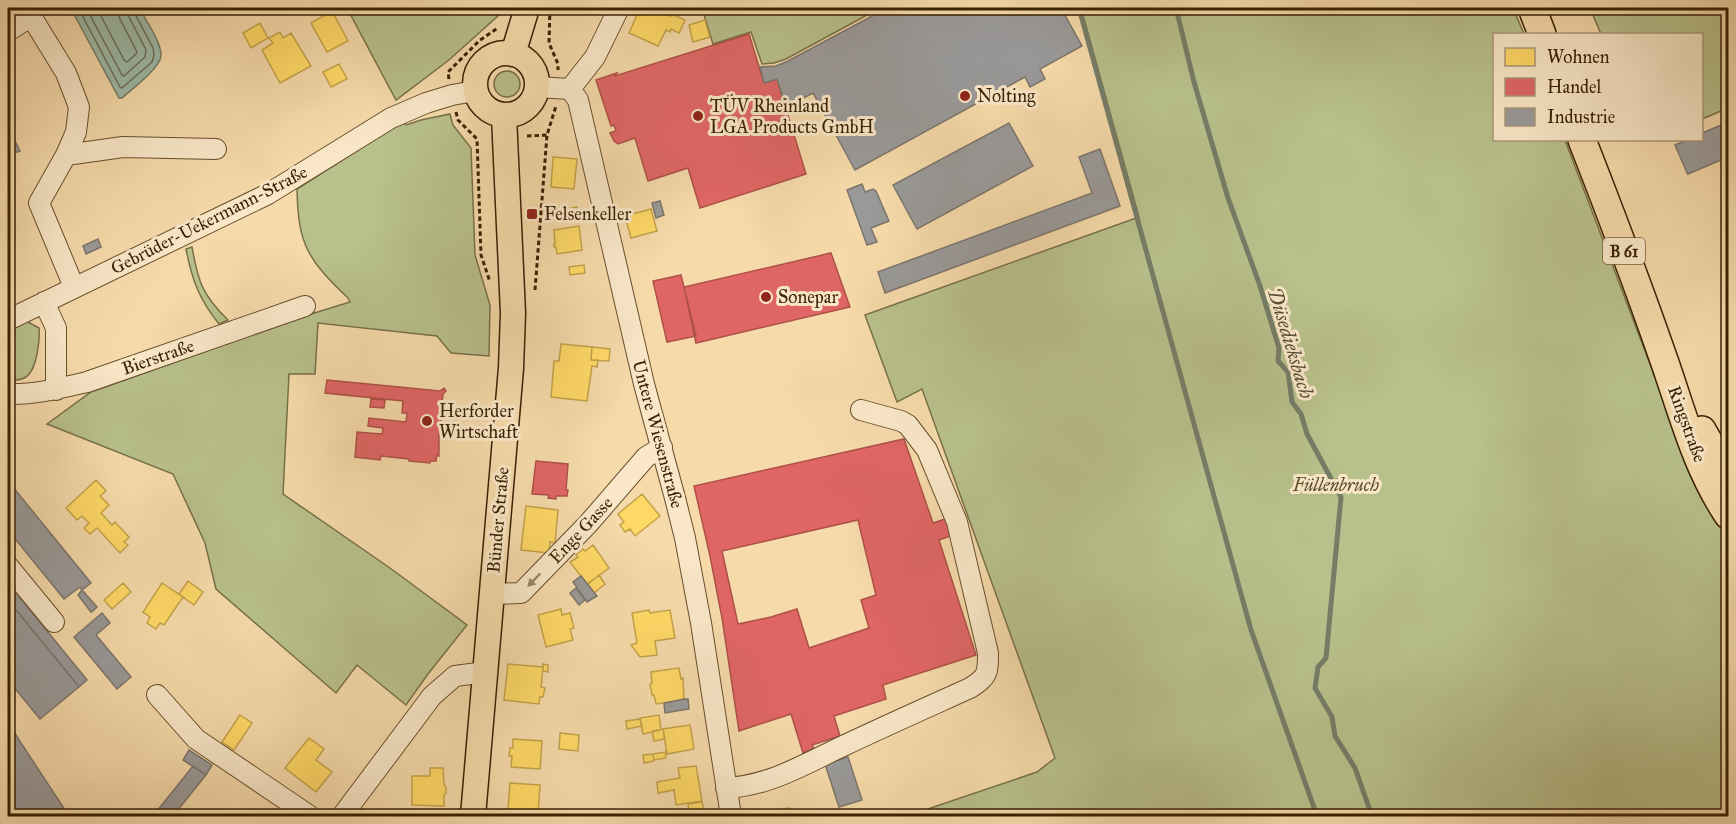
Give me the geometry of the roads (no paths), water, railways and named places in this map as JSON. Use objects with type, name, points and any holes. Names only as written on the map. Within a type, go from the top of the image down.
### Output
[{"type":"highway","points":[[1532,8],[1542,33]]},
{"type":"highway","name":"Ringstraße","points":[[1582,141],[1665,363],[1684,421],[1702,466],[1728,515]]},
{"type":"highway","name":"Ringstraße","points":[[1665,363],[1728,473]]},
{"type":"main road","points":[[513,54],[527,8]]},
{"type":"main road","points":[[500,54],[513,54],[523,58],[531,66],[536,76],[554,88],[534,98],[526,108],[516,114],[504,116],[491,112],[464,93],[480,67],[489,58],[500,54]]},
{"type":"main road","name":"Bünder Straße","points":[[473,816],[512,346],[513,313],[504,116]]},
{"type":"street","points":[[554,88],[595,57],[619,8]]},
{"type":"street","points":[[8,31],[29,12],[66,73],[79,107],[76,132],[39,203],[74,287]]},
{"type":"street","name":"Untere Wiesenstraße","points":[[554,88],[578,100],[644,384],[682,528],[701,622],[731,816]]},
{"type":"street","name":"Gebrüder-Uekermann-Straße","points":[[8,320],[268,194],[391,118],[426,103],[464,93]]},
{"type":"street","points":[[66,155],[123,147],[216,149]]},
{"type":"street","points":[[44,302],[56,328],[56,390]]},
{"type":"street","name":"Bierstraße","points":[[8,394],[56,390],[87,382],[305,306]]},
{"type":"street","points":[[726,788],[757,784],[794,770],[970,688],[978,683],[988,670],[988,652],[962,543],[952,510],[927,450],[908,425],[861,410]]},
{"type":"street","name":"Enge Gasse","points":[[492,594],[521,593],[588,524],[646,457],[662,447]]},
{"type":"street","points":[[8,566],[54,622]]},
{"type":"street","points":[[342,816],[432,696],[455,676],[486,672]]},
{"type":"street","points":[[158,695],[196,739],[310,816]]},
{"type":"water","points":[[82,8],[139,8],[156,38],[161,51],[159,61],[145,78],[122,98],[119,98],[75,16]]},
{"type":"waterway","points":[[1079,8],[1251,630],[1317,816]]},
{"type":"waterway","name":"Düsedieksbach","points":[[1176,8],[1194,82],[1228,198],[1259,283],[1279,348],[1278,361],[1288,372],[1292,402],[1301,414],[1307,434],[1341,497],[1326,658],[1318,667],[1315,688],[1332,717],[1335,736],[1355,768],[1372,816]]},
{"type":"place","name":"Nolting","points":[[965,96]]},
{"type":"place","name":"TÜV Rheinland LGA Products GmbH","points":[[698,116]]},
{"type":"place","name":"Felsenkeller","points":[[532,214]]},
{"type":"place","name":"Sonepar","points":[[766,297]]},
{"type":"place","name":"Herforder Wirtschaft","points":[[427,421]]},
{"type":"park label","name":"Füllenbruch","points":[[1336,485]]}]
